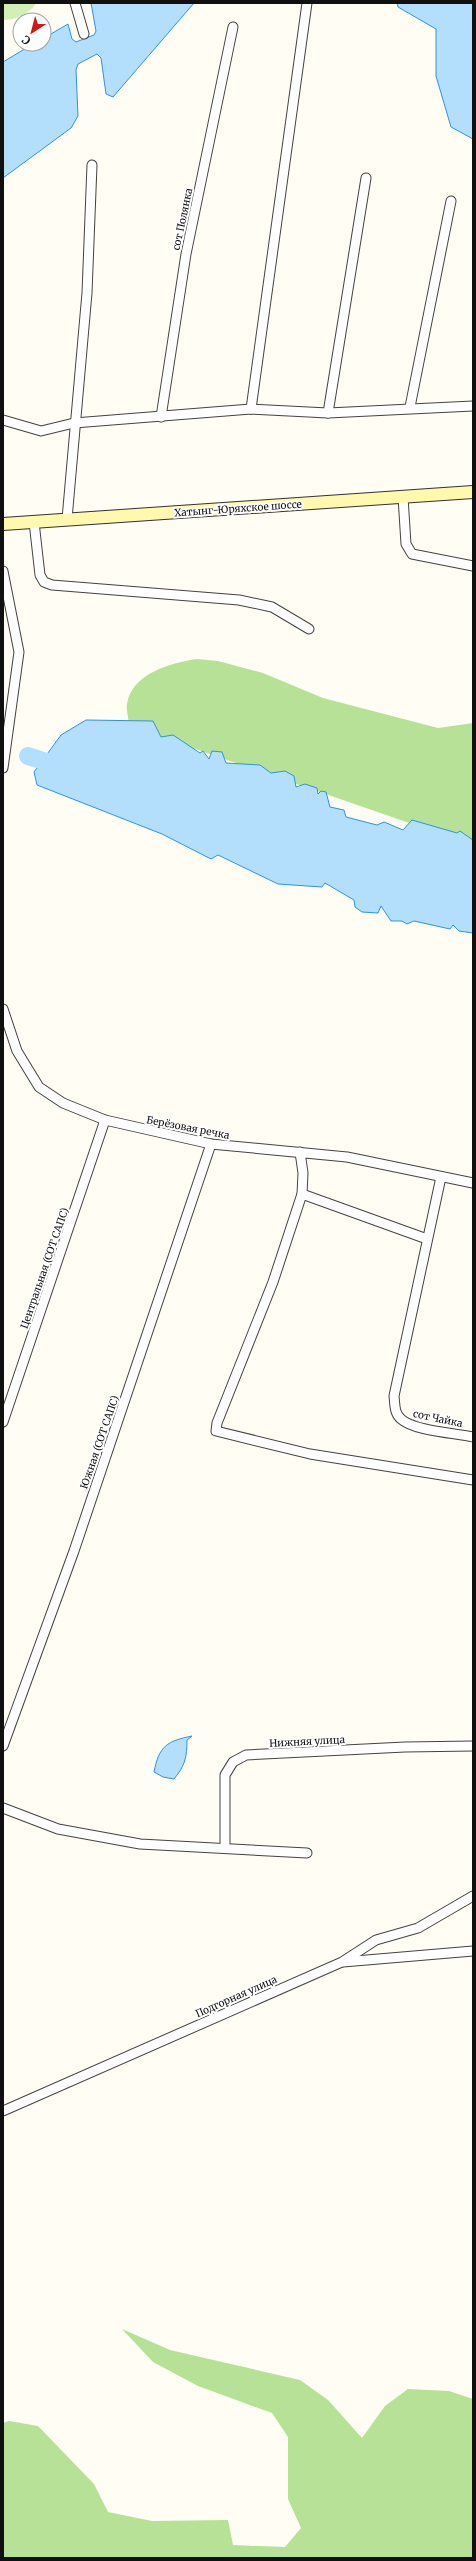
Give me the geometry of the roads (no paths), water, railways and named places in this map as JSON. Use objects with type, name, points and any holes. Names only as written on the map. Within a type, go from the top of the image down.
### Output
[{"type":"main road","name":"Хатынг-Юряхское шоссе","points":[[3,524],[473,492]]},
{"type":"street","points":[[75,3],[84,34]]},
{"type":"street","points":[[250,409],[307,3]]},
{"type":"street","name":"сот Полянка","points":[[161,417],[186,254],[232,27]]},
{"type":"street","points":[[67,519],[74,423],[78,400],[87,293],[92,165]]},
{"type":"street","points":[[328,413],[366,178]]},
{"type":"street","points":[[410,407],[451,202]]},
{"type":"street","points":[[3,420],[41,431],[74,423],[250,409],[328,413],[410,407],[473,406]]},
{"type":"street","points":[[402,497],[406,544],[412,554],[473,566]]},
{"type":"street","points":[[34,522],[40,575],[44,582],[52,585],[239,600],[272,607],[308,629]]},
{"type":"street","points":[[3,571],[19,652],[3,768]]},
{"type":"street","name":"Берёзовая речка","points":[[3,1009],[16,1051],[39,1087],[63,1103],[105,1120],[211,1144],[346,1157],[441,1177],[473,1182]]},
{"type":"street","name":"Центральная (СОТ САПС)","points":[[3,1422],[105,1120]]},
{"type":"street","name":"Южная (СОТ САПС)","points":[[3,1746],[74,1552],[211,1144]]},
{"type":"street","points":[[300,1152],[303,1173],[302,1194],[273,1282],[217,1423],[216,1431],[310,1454],[473,1480]]},
{"type":"street","name":"сот Чайка","points":[[441,1177],[427,1239],[401,1373],[394,1396],[395,1410],[400,1419],[410,1425],[473,1437]]},
{"type":"street","points":[[302,1194],[427,1239]]},
{"type":"street","name":"Нижняя улица","points":[[225,1848],[225,1775],[232,1762],[246,1755],[397,1747],[473,1746]]},
{"type":"street","points":[[3,1808],[58,1829],[140,1844],[307,1853]]},
{"type":"street","name":"Подгорная улица","points":[[3,2111],[342,1962],[376,1940],[418,1928],[473,1896]]},
{"type":"street","points":[[342,1962],[473,1952]]},
{"type":"water","points":[[91,3],[194,3],[113,97],[106,94],[101,58],[97,54],[78,64],[76,70],[78,116],[71,128],[3,178],[3,62],[20,52],[52,52],[52,33],[68,24],[72,39],[76,42],[94,35],[96,31]]},
{"type":"water","points":[[397,3],[473,3],[473,139],[451,127],[436,76],[436,29],[398,7]]},
{"type":"water","points":[[86,720],[153,721],[161,737],[173,735],[200,753],[203,751],[209,759],[212,751],[222,752],[226,763],[260,765],[271,773],[285,771],[294,776],[296,787],[305,784],[317,788],[318,794],[321,791],[326,792],[330,807],[344,810],[346,817],[377,825],[384,822],[403,830],[412,820],[457,833],[460,831],[473,840],[473,933],[459,931],[453,925],[450,929],[414,921],[407,924],[402,921],[391,921],[381,906],[378,913],[362,912],[355,907],[354,900],[325,883],[322,887],[278,884],[218,855],[211,859],[162,834],[37,785],[34,772],[61,735]]},
{"type":"water","points":[[192,1736],[187,1740],[185,1761],[181,1770],[174,1779],[163,1777],[154,1772],[159,1756],[166,1746],[176,1740]]},
{"type":"waterway","points":[[28,756],[65,768]]}]
